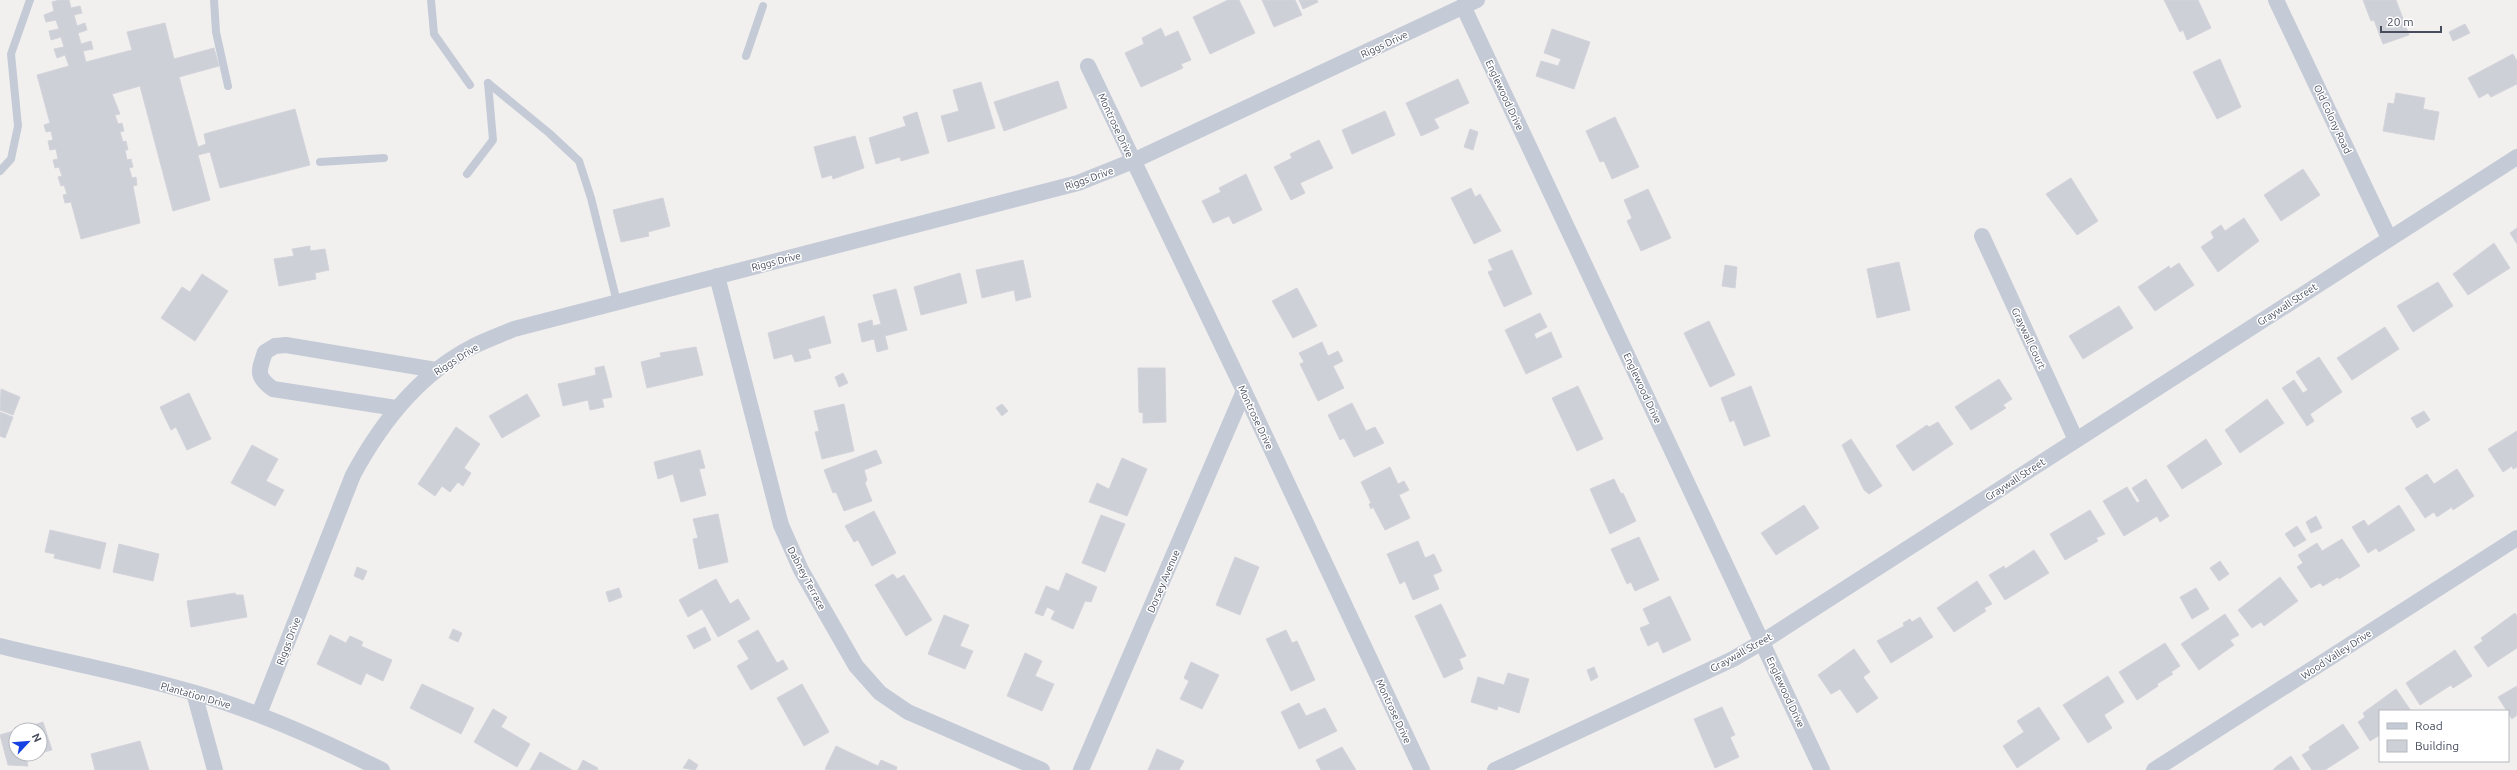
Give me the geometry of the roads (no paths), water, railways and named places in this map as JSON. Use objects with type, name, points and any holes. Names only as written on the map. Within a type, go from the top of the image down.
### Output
[{"type":"street","name":"Old Colony Road","points":[[2276,0],[2389,238]]},
{"type":"street","name":"Riggs Drive","points":[[259,714],[353,475],[373,438],[396,408],[436,370],[472,347],[514,329],[1078,183],[1133,161],[1470,3]]},
{"type":"street","name":"Englewood Drive","points":[[1470,3],[1822,770]]},
{"type":"street","name":"Montrose Drive","points":[[1088,66],[1244,391],[1422,770]]},
{"type":"street","name":"Graywall Street","points":[[1495,770],[1733,659],[1762,642],[2517,156]]},
{"type":"street","name":"Graywall Court","points":[[1982,236],[2076,440]]},
{"type":"street","name":"Dabney Terrace","points":[[717,276],[781,525],[801,570],[856,666],[880,693],[908,712],[1042,770]]},
{"type":"street","points":[[396,408],[272,389],[263,382],[259,372],[265,352],[274,346],[286,345],[436,370]]},
{"type":"street","name":"Dorsey Avenue","points":[[1081,770],[1244,391]]},
{"type":"street","name":"Wood Valley Drive","points":[[2154,770],[2517,538]]},
{"type":"street","name":"Plantation Drive","points":[[0,646],[194,693],[259,714],[333,745],[382,770]]},
{"type":"street","points":[[194,693],[215,770]]},
{"type":"street","points":[[1807,737],[1826,770]]},
{"type":"lane","points":[[0,171],[11,159],[18,126],[11,54],[30,0]]},
{"type":"lane","points":[[214,0],[216,32],[228,86]]},
{"type":"lane","points":[[431,0],[434,34],[470,85]]},
{"type":"lane","points":[[746,56],[762,6]]},
{"type":"lane","points":[[467,174],[493,140],[488,83],[549,133],[579,161],[591,198],[617,302]]},
{"type":"lane","points":[[320,162],[384,158]]}]
